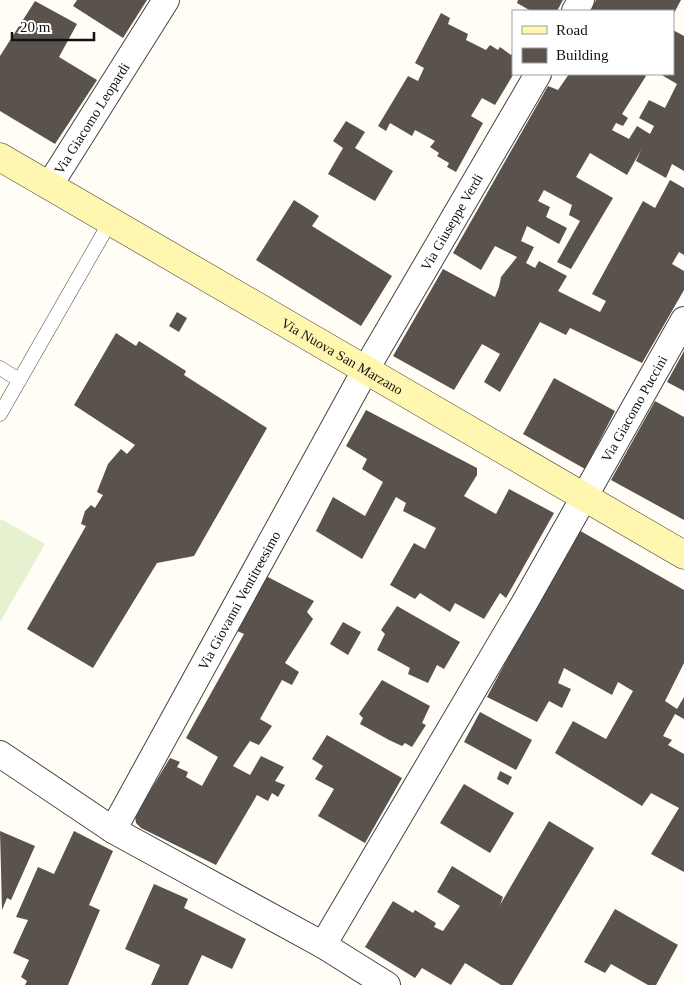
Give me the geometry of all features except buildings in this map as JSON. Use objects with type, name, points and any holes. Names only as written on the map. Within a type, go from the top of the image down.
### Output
[{"type":"main road","name":"Via Nuova San Marzano","points":[[0,157],[684,555]]},
{"type":"street","name":"Via Giacomo Leopardi","points":[[49,186],[166,0]]},
{"type":"street","name":"Via Giuseppe Verdi","points":[[366,369],[537,75]]},
{"type":"street","name":"Via Giacomo Puccini","points":[[323,945],[525,602],[583,496],[684,320]]},
{"type":"street","name":"Via Giovanni Ventitreesimo","points":[[113,830],[366,369]]},
{"type":"street","points":[[0,754],[113,830],[323,945],[387,985]]},
{"type":"lane","points":[[0,414],[110,222]]},
{"type":"lane","points":[[0,368],[19,380]]},
{"type":"green space","points":[[1,519],[45,544],[0,622],[0,522]]}]
